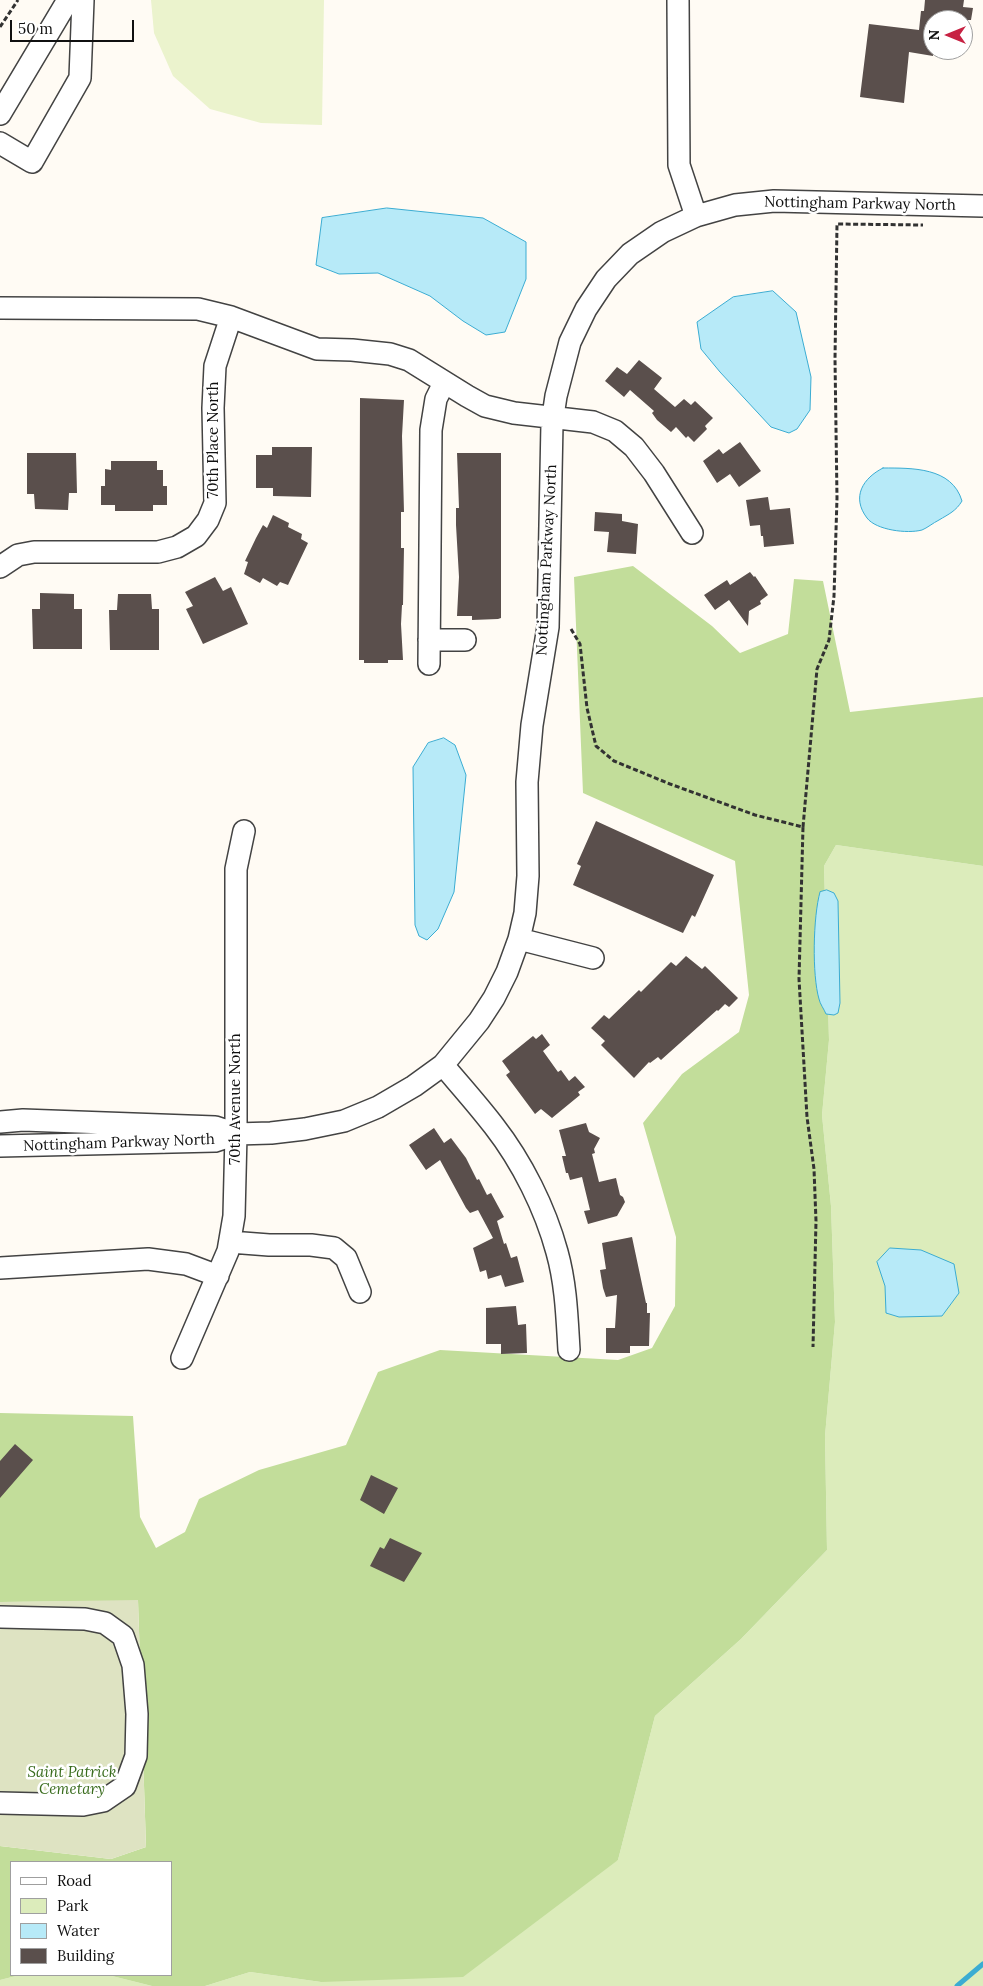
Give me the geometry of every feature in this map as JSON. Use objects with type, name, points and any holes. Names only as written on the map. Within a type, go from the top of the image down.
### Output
[{"type":"street","points":[[0,114],[68,0]]},
{"type":"street","points":[[0,143],[32,162],[37,154],[80,78],[83,0]]},
{"type":"street","points":[[678,0],[679,166],[696,216]]},
{"type":"street","name":"Nottingham Parkway North","points":[[0,1146],[215,1141],[236,1134],[271,1133],[305,1129],[344,1121],[378,1107],[414,1086],[443,1065],[479,1022],[494,998],[507,972],[519,939],[525,913],[528,876],[527,782],[548,627],[553,417],[560,376],[570,342],[586,309],[606,279],[630,254],[662,232],[696,216],[735,205],[774,201],[983,206]]},
{"type":"street","points":[[0,308],[198,309],[231,317],[317,349],[390,354],[409,360],[444,383],[485,406],[514,412],[593,422],[615,431],[634,447],[654,473],[692,533]]},
{"type":"street","name":"70th Place North","points":[[0,567],[18,555],[34,552],[158,552],[177,547],[196,536],[208,520],[215,503],[213,408],[215,366],[231,317]]},
{"type":"street","points":[[429,664],[431,430],[436,399],[444,383]]},
{"type":"street","points":[[429,640],[465,640]]},
{"type":"street","name":"70th Avenue North","points":[[182,1358],[218,1276],[230,1242],[234,1216],[236,1134],[236,869],[244,831]]},
{"type":"street","points":[[519,939],[592,958]]},
{"type":"street","points":[[443,1065],[495,1128],[522,1169],[542,1211],[557,1251],[566,1295],[569,1350]]},
{"type":"street","name":"Nottingham Parkway North","points":[[0,1122],[23,1120],[215,1127],[236,1134]]},
{"type":"street","points":[[230,1242],[269,1245],[311,1245],[334,1248],[346,1258],[360,1292]]},
{"type":"street","points":[[0,1268],[148,1259],[186,1264],[218,1276]]},
{"type":"street","points":[[0,1617],[85,1620],[106,1623],[123,1636],[133,1665],[137,1714],[136,1756],[125,1786],[103,1801],[83,1806],[0,1803]]},
{"type":"path","points":[[0,28],[18,0]]},
{"type":"path","points":[[813,1347],[815,1195],[814,1169],[807,1116],[799,979],[803,827],[817,669],[829,640],[834,596],[837,498],[837,224],[926,225]]},
{"type":"path","points":[[571,629],[580,644],[587,708],[596,746],[614,762],[755,815],[803,827]]},
{"type":"green space","points":[[151,0],[324,0],[322,125],[261,123],[210,109],[173,76],[154,33]]},
{"type":"green space","points":[[633,566],[712,626],[740,653],[788,634],[794,579],[823,581],[850,712],[983,697],[983,866],[836,845],[824,866],[829,1040],[822,1115],[831,1206],[835,1322],[825,1436],[827,1550],[741,1639],[655,1716],[618,1860],[463,1977],[321,1982],[250,1972],[205,1986],[152,1986],[112,1976],[172,1976],[172,1861],[10,1861],[10,1976],[16,1976],[0,1980],[0,1846],[111,1859],[146,1847],[138,1601],[0,1602],[0,1413],[133,1416],[140,1517],[156,1548],[185,1532],[199,1499],[259,1470],[346,1445],[378,1372],[440,1350],[618,1360],[652,1348],[675,1306],[676,1237],[643,1123],[682,1074],[739,1032],[749,995],[735,861],[583,793],[574,577]]},
{"type":"green space","points":[[836,845],[983,866],[983,1986],[205,1986],[250,1972],[321,1982],[618,1860],[655,1716],[741,1639],[827,1550],[825,1436],[835,1322],[831,1206],[822,1115],[829,1040],[824,866]]},
{"type":"green space","name":"Saint Patrick Cemetary","points":[[138,1600],[146,1847],[111,1859],[0,1846],[0,1602]]},
{"type":"green space","points":[[16,1976],[112,1976],[152,1986],[0,1986],[0,1980]]},
{"type":"water","points":[[387,208],[483,218],[526,242],[526,279],[505,332],[486,335],[463,321],[430,296],[378,273],[339,274],[316,265],[322,218]]},
{"type":"water","points":[[773,291],[796,312],[811,377],[810,410],[797,429],[789,433],[771,427],[720,372],[701,349],[697,322],[733,297]]},
{"type":"water","points":[[883,468],[918,469],[940,476],[950,482],[957,490],[962,501],[952,512],[922,530],[908,532],[877,526],[867,518],[862,510],[860,496],[861,489],[865,483]]},
{"type":"water","points":[[444,738],[455,745],[466,775],[454,892],[438,929],[427,940],[419,936],[415,925],[413,767],[428,743]]},
{"type":"water","points":[[827,890],[834,893],[838,901],[840,1003],[838,1013],[834,1015],[826,1014],[820,1001],[814,961],[816,916],[820,892]]},
{"type":"water","points":[[890,1248],[921,1250],[954,1264],[959,1293],[942,1316],[899,1317],[886,1313],[885,1286],[877,1262]]},
{"type":"building","points":[[925,0],[964,0],[963,7],[973,8],[973,10],[924,10]]},
{"type":"building","points":[[921,11],[923,11],[923,54],[909,52],[904,103],[860,97],[869,24],[919,30]]},
{"type":"building","points":[[639,360],[662,378],[654,389],[675,407],[684,399],[691,405],[695,401],[713,418],[705,426],[707,429],[694,442],[688,436],[686,438],[676,427],[671,432],[657,420],[652,413],[654,411],[630,390],[624,397],[605,381],[617,367],[627,374]]},
{"type":"building","points":[[360,398],[404,400],[402,436],[404,512],[401,512],[401,548],[404,548],[401,624],[403,660],[388,660],[388,663],[364,663],[364,660],[359,660]]},
{"type":"building","points":[[740,442],[761,471],[739,487],[730,474],[717,483],[703,461],[719,449],[723,454]]},
{"type":"building","points":[[272,447],[312,447],[311,497],[273,496],[273,488],[256,488],[256,455],[272,455]]},
{"type":"building","points":[[27,453],[76,453],[77,493],[69,493],[68,510],[35,509],[34,494],[27,494]]},
{"type":"building","points":[[457,453],[501,453],[501,618],[498,619],[472,620],[472,616],[457,616],[459,577],[456,508],[459,508]]},
{"type":"building","points":[[111,461],[157,461],[157,470],[163,470],[163,486],[167,486],[167,505],[153,505],[153,511],[115,511],[115,505],[101,505],[101,486],[105,486],[105,469],[111,470]]},
{"type":"building","points":[[768,497],[770,510],[790,508],[794,544],[764,547],[760,525],[750,526],[746,500]]},
{"type":"building","points":[[595,512],[622,514],[622,521],[638,524],[636,554],[607,552],[609,532],[594,531]]},
{"type":"building","points":[[273,515],[289,523],[288,527],[302,534],[301,539],[308,543],[288,585],[280,582],[277,586],[263,578],[260,583],[244,574],[248,562],[245,561],[256,538],[263,525],[267,528]]},
{"type":"building","points":[[750,572],[768,595],[760,601],[761,604],[749,611],[748,626],[729,600],[715,610],[704,595],[727,580],[730,585]]},
{"type":"building","points":[[215,577],[223,591],[231,587],[248,624],[203,644],[186,609],[193,606],[185,592]]},
{"type":"building","points":[[40,593],[74,594],[74,609],[82,609],[82,649],[33,649],[32,609],[40,609]]},
{"type":"building","points":[[118,594],[151,594],[152,609],[159,609],[159,650],[110,650],[109,610],[117,610]]},
{"type":"building","points":[[596,821],[714,875],[695,917],[692,915],[683,933],[573,885],[581,866],[577,864]]},
{"type":"building","points":[[686,956],[702,969],[705,966],[738,998],[729,1007],[725,1004],[717,1010],[661,1060],[658,1057],[649,1062],[634,1078],[601,1045],[605,1041],[591,1028],[604,1015],[609,1019],[639,990],[641,992],[671,962],[676,966]]},
{"type":"building","points":[[542,1034],[550,1045],[543,1051],[558,1072],[561,1070],[569,1081],[575,1076],[585,1087],[578,1092],[580,1095],[552,1118],[541,1109],[535,1114],[506,1075],[510,1072],[502,1061],[533,1036],[536,1039]]},
{"type":"building","points":[[586,1123],[589,1132],[600,1138],[594,1149],[595,1153],[592,1154],[599,1182],[616,1178],[620,1195],[625,1202],[617,1216],[588,1224],[584,1211],[590,1210],[582,1177],[570,1180],[568,1173],[566,1173],[562,1156],[566,1156],[559,1130]]},
{"type":"building","points":[[434,1128],[444,1143],[451,1138],[466,1158],[487,1195],[491,1193],[504,1217],[497,1221],[504,1244],[506,1243],[511,1258],[517,1256],[524,1282],[505,1287],[501,1275],[488,1279],[486,1270],[480,1272],[473,1248],[493,1238],[478,1210],[470,1213],[466,1208],[440,1160],[426,1170],[409,1145]]},
{"type":"building","points":[[632,1237],[647,1303],[647,1313],[650,1313],[649,1346],[630,1346],[630,1353],[606,1353],[606,1328],[615,1328],[617,1295],[606,1297],[603,1288],[600,1270],[606,1269],[602,1243]]},
{"type":"building","points":[[516,1306],[518,1325],[526,1324],[527,1353],[501,1354],[501,1344],[486,1344],[486,1308]]},
{"type":"building","points":[[15,1444],[33,1460],[0,1498],[0,1461]]},
{"type":"building","points":[[371,1475],[398,1488],[384,1514],[360,1500]]},
{"type":"building","points":[[390,1538],[422,1553],[404,1582],[370,1566],[380,1547],[384,1549]]},
{"type":"waterway","points":[[957,1986],[983,1964]]}]
